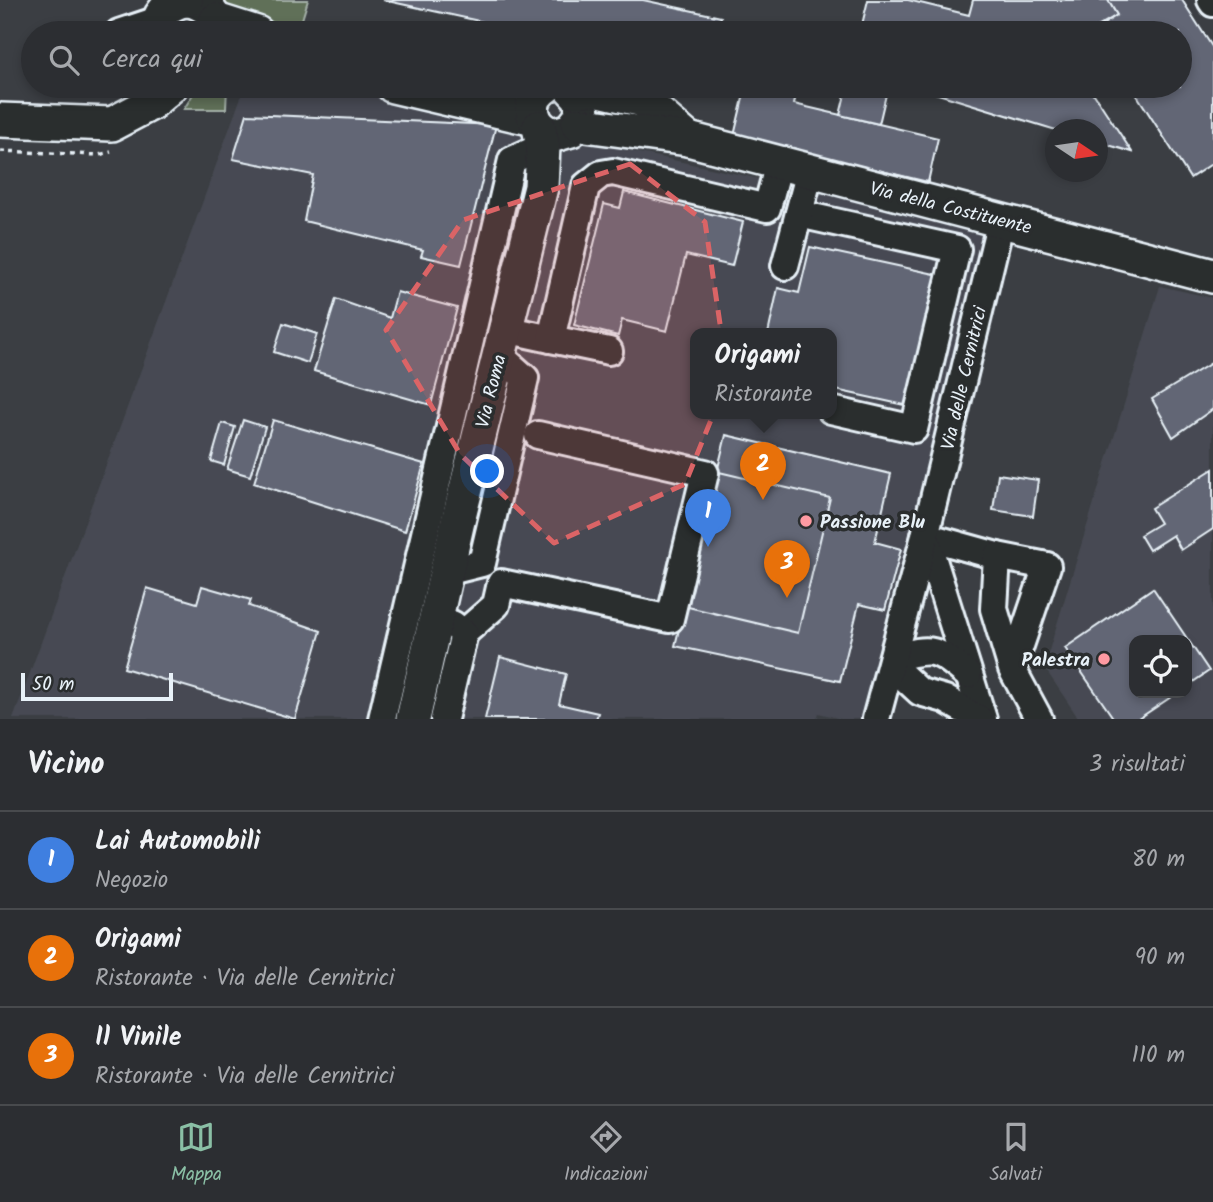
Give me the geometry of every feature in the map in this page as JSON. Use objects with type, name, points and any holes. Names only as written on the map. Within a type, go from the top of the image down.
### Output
[{"type":"main road","points":[[189,12],[218,21]]},
{"type":"main road","points":[[0,120],[113,124],[141,99],[150,104],[157,98]]},
{"type":"main road","name":"Via della Costituente","points":[[481,98],[554,108],[688,139],[1213,276]]},
{"type":"main road","name":"Via Roma","points":[[413,719],[412,659],[437,612],[441,554],[470,430],[502,342],[541,187],[566,147],[554,108]]},
{"type":"street","points":[[159,21],[189,12]]},
{"type":"street","points":[[444,719],[464,634],[496,605],[501,583],[670,619],[705,473],[526,432],[470,430],[484,276],[512,160],[554,108]]},
{"type":"street","points":[[785,266],[799,214],[794,167]]},
{"type":"street","points":[[551,339],[586,186],[601,174],[613,172],[767,208],[794,167]]},
{"type":"street","points":[[799,214],[957,249],[914,429],[837,411]]},
{"type":"street","name":"Via delle Cernitrici","points":[[879,710],[925,536],[1001,219]]},
{"type":"street","points":[[484,276],[517,284]]},
{"type":"street","points":[[382,719],[412,659],[441,554],[482,564],[526,432],[525,378],[502,342],[551,339],[609,351]]},
{"type":"street","points":[[925,536],[996,556],[1047,566],[1012,669]]},
{"type":"street","points":[[925,536],[981,719]]},
{"type":"street","points":[[996,556],[994,610],[1012,669],[1039,719]]},
{"type":"street","points":[[437,612],[464,634]]},
{"type":"street","points":[[968,675],[939,651],[924,649],[893,662],[920,692],[946,699],[981,719]]},
{"type":"highlighted area","points":[[630,164],[705,222],[728,378],[685,484],[554,543],[460,454],[386,330],[463,220]]},
{"type":"shaded area","points":[[241,98],[387,98],[987,228],[863,719],[841,719],[819,713],[817,719],[13,719]]},
{"type":"shaded area","points":[[1160,286],[1213,298],[1213,719],[1079,719],[1044,667]]},
{"type":"green space","points":[[224,0],[308,0],[302,21],[254,20],[226,4]]},
{"type":"green space","points":[[191,98],[226,98],[226,109],[184,109]]},
{"type":"building","points":[[383,0],[643,0],[721,17],[720,21],[479,21]]},
{"type":"building","points":[[868,0],[908,0],[969,15],[973,0],[1108,0],[1117,15],[1107,21],[863,21]]},
{"type":"building","points":[[1108,0],[1182,0],[1213,48],[1213,163],[1190,178],[1139,98],[1192,98],[1192,21],[1108,21],[1117,15]]},
{"type":"building","points":[[743,98],[795,98],[794,104],[938,138],[928,182],[734,136]]},
{"type":"building","points":[[844,98],[885,98],[879,124],[840,115]]},
{"type":"building","points":[[951,98],[1097,98],[1132,152],[1108,145],[1108,119],[1045,119],[1045,127]]},
{"type":"building","points":[[247,114],[496,125],[461,265],[421,256],[423,250],[304,221],[313,175],[233,159]]},
{"type":"building","points":[[624,192],[743,222],[732,266],[686,255],[667,331],[622,320],[618,336],[574,325],[604,204],[620,208]]},
{"type":"building","points":[[810,247],[944,276],[909,406],[837,390],[837,328],[769,328],[778,288],[799,293]]},
{"type":"building","points":[[397,292],[457,308],[431,405],[314,371],[336,299],[390,318]]},
{"type":"building","points":[[283,323],[317,334],[308,363],[274,352]]},
{"type":"building","points":[[1213,362],[1213,409],[1173,437],[1152,399]]},
{"type":"building","points":[[243,420],[265,427],[250,476],[227,469]]},
{"type":"building","points":[[273,420],[424,464],[405,531],[254,483]]},
{"type":"building","points":[[222,423],[235,427],[224,465],[211,461]]},
{"type":"building","points":[[726,435],[891,474],[875,542],[901,549],[885,610],[859,604],[840,681],[675,646]]},
{"type":"building","points":[[1213,469],[1213,529],[1181,550],[1173,535],[1149,550],[1140,535],[1160,523],[1151,508]]},
{"type":"building","points":[[719,472],[830,498],[798,633],[688,607]]},
{"type":"building","points":[[998,474],[1038,480],[1033,516],[993,510]]},
{"type":"building","points":[[202,586],[251,600],[249,606],[321,631],[295,719],[124,668],[147,588],[197,603]]},
{"type":"building","name":"Palestra","points":[[1153,588],[1185,635],[1129,635],[1129,698],[1170,698],[1138,719],[1114,719],[1065,648]]},
{"type":"building","name":"Palestra","points":[[1192,646],[1209,671],[1192,683]]},
{"type":"building","points":[[500,657],[566,674],[559,704],[598,713],[596,719],[485,719]]},
{"type":"place","name":"Origami","points":[[763,500]]},
{"type":"place","name":"Passione Blu","points":[[806,521]]},
{"type":"place","name":"Lai Automobili","points":[[708,547]]},
{"type":"place","name":"Il Vinile","points":[[787,598]]},
{"type":"place","name":"Palestra","points":[[1104,659]]}]
